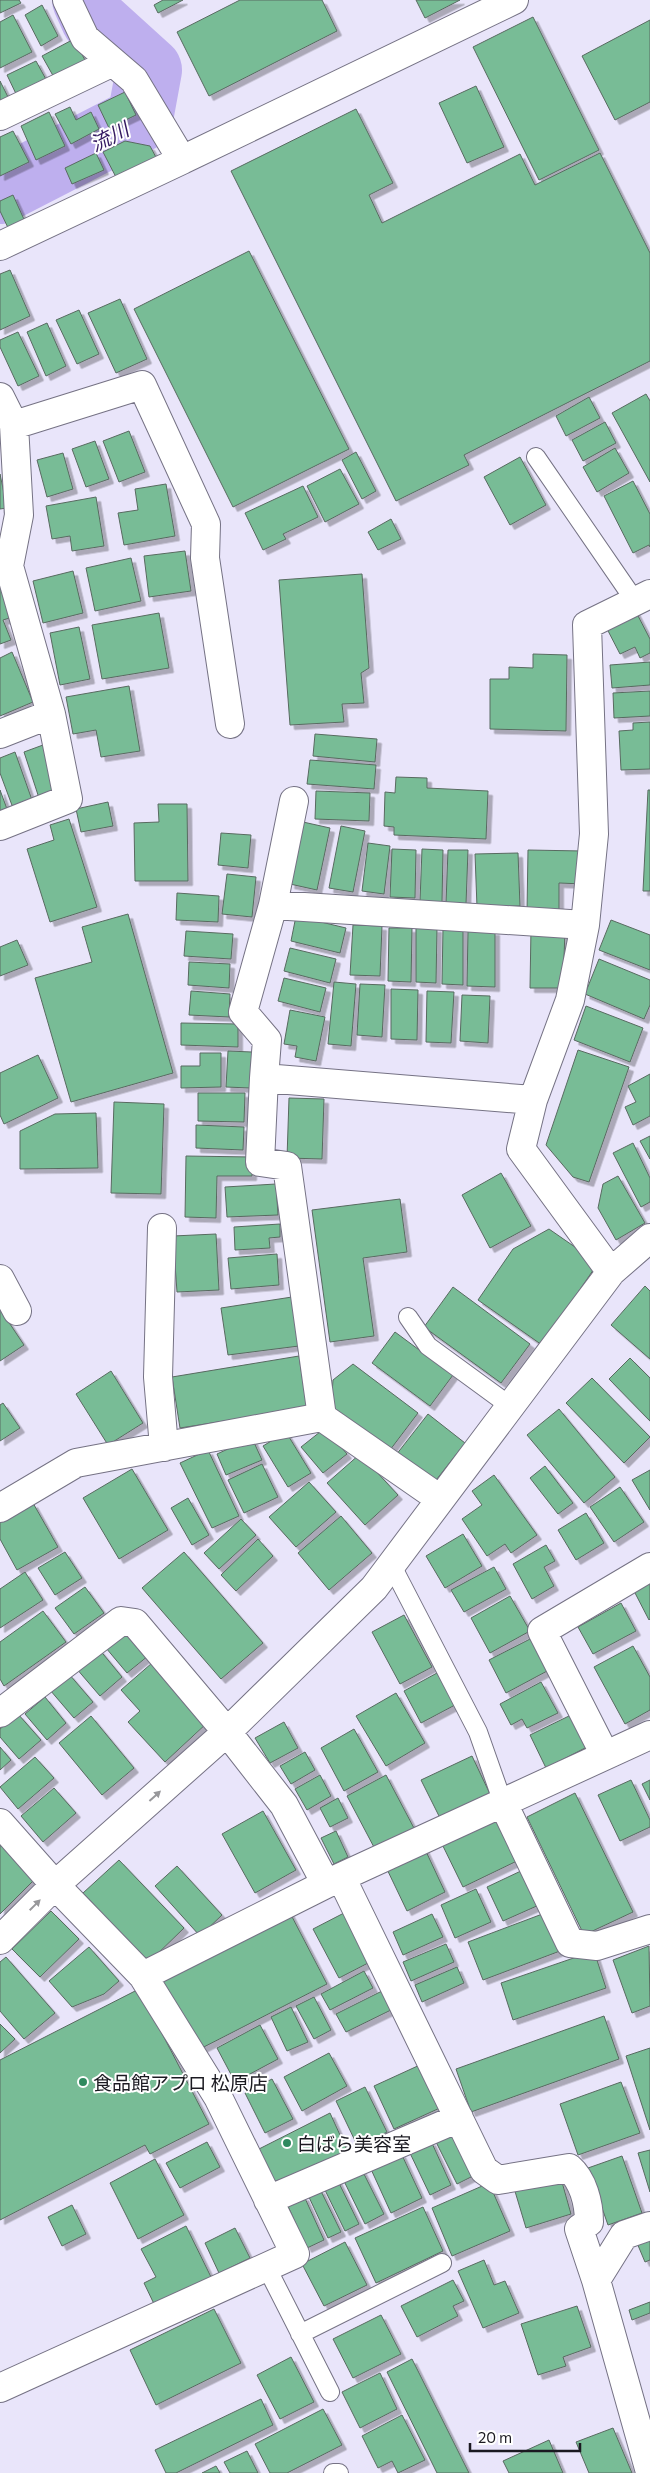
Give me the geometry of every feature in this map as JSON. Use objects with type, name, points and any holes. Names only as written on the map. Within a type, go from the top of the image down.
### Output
[{"type":"street","points":[[67,0],[85,38],[134,80],[182,160]]},
{"type":"street","points":[[0,246],[514,0]]},
{"type":"street","points":[[0,116],[113,62]]},
{"type":"street","points":[[14,425],[142,385],[206,524],[204,558],[230,724]]},
{"type":"street","points":[[0,397],[14,425],[9,517],[9,566],[51,714],[68,799],[0,826]]},
{"type":"street","points":[[612,1272],[521,1149],[533,1100],[570,1000],[585,924],[594,834],[587,625],[643,598]]},
{"type":"street","points":[[0,734],[51,714]]},
{"type":"street","points":[[294,801],[273,905],[243,1012],[268,1040],[264,1078],[260,1162],[286,1166],[322,1417]]},
{"type":"street","points":[[273,905],[585,924]]},
{"type":"street","points":[[264,1078],[533,1100]]},
{"type":"street","points":[[162,1228],[158,1377],[164,1447]]},
{"type":"street","points":[[0,1940],[56,1885],[227,1732],[374,1588],[612,1272],[650,1238]]},
{"type":"street","points":[[0,1279],[17,1311]]},
{"type":"street","points":[[0,1508],[76,1462],[322,1417],[440,1499]]},
{"type":"street","points":[[605,1755],[542,1631],[650,1567]]},
{"type":"street","points":[[0,1712],[122,1621],[136,1623],[227,1732],[284,1805],[334,1880],[459,2118],[484,2170],[498,2180],[569,2168],[578,2176],[589,2212],[589,2222],[579,2230],[640,2401],[650,2472]]},
{"type":"street","points":[[143,1976],[334,1880],[650,1735]]},
{"type":"street","points":[[503,1803],[570,1943],[597,1946],[650,1929]]},
{"type":"street","points":[[0,1823],[143,1976],[218,2097],[295,2254],[0,2388]]},
{"type":"street","points":[[268,2200],[459,2118]]},
{"type":"street","points":[[596,2280],[624,2235],[650,2226]]},
{"type":"lane","points":[[536,457],[643,598]]},
{"type":"lane","points":[[408,1317],[428,1346],[510,1406]]},
{"type":"lane","points":[[391,1564],[478,1732],[503,1803]]},
{"type":"lane","points":[[300,2334],[442,2263]]},
{"type":"lane","points":[[267,2268],[330,2392]]},
{"type":"lane","points":[[333,2473],[338,2473]]},
{"type":"building","points":[[0,0],[19,0],[21,3],[0,13]]},
{"type":"building","points":[[163,0],[183,0],[158,13],[154,5]]},
{"type":"building","points":[[240,0],[322,0],[337,31],[209,96],[177,32]]},
{"type":"building","points":[[416,0],[460,0],[425,18]]},
{"type":"building","points":[[42,5],[58,36],[41,46],[25,15]]},
{"type":"building","points":[[13,15],[32,52],[0,68],[0,22]]},
{"type":"building","points":[[533,17],[599,150],[539,180],[473,47]]},
{"type":"building","points":[[650,20],[650,102],[615,120],[582,56]]},
{"type":"building","points":[[74,39],[87,64],[56,81],[42,56]]},
{"type":"building","points":[[36,61],[48,83],[18,98],[7,75]]},
{"type":"building","points":[[0,81],[10,101],[0,105]]},
{"type":"building","points":[[476,86],[504,147],[467,163],[439,103]]},
{"type":"building","points":[[125,92],[136,115],[109,128],[98,105]]},
{"type":"building","points":[[70,107],[76,120],[91,112],[99,129],[71,144],[55,114]]},
{"type":"building","points":[[356,109],[393,183],[369,195],[382,223],[520,154],[535,185],[600,153],[650,253],[650,361],[464,455],[469,465],[396,501],[231,171]]},
{"type":"building","points":[[49,112],[65,146],[36,160],[21,126]]},
{"type":"building","points":[[13,131],[29,162],[0,176],[0,137]]},
{"type":"building","points":[[125,141],[150,146],[158,161],[118,181],[103,152]]},
{"type":"building","points":[[96,153],[104,170],[72,184],[65,168]]},
{"type":"building","points":[[13,195],[27,226],[11,234],[0,211],[0,201]]},
{"type":"building","points":[[249,251],[349,449],[233,507],[134,309]]},
{"type":"building","points":[[10,270],[30,316],[0,330],[0,274]]},
{"type":"building","points":[[120,299],[147,359],[116,373],[88,313]]},
{"type":"building","points":[[79,310],[99,354],[77,364],[56,320]]},
{"type":"building","points":[[47,323],[66,366],[46,376],[27,332]]},
{"type":"building","points":[[18,332],[39,376],[18,386],[0,347],[0,340]]},
{"type":"building","points":[[646,394],[650,401],[650,482],[612,413]]},
{"type":"building","points":[[589,397],[600,418],[566,436],[556,416]]},
{"type":"building","points":[[605,422],[616,443],[583,461],[572,440]]},
{"type":"building","points":[[129,431],[145,472],[119,482],[103,441]]},
{"type":"building","points":[[95,441],[109,479],[86,487],[72,449]]},
{"type":"building","points":[[615,448],[629,473],[597,492],[583,467]]},
{"type":"building","points":[[356,452],[376,491],[362,499],[342,460]]},
{"type":"building","points":[[63,453],[73,489],[47,497],[37,460]]},
{"type":"building","points":[[520,457],[546,505],[510,525],[484,477]]},
{"type":"building","points":[[340,469],[359,504],[325,522],[307,486]]},
{"type":"building","points":[[0,474],[7,508],[0,509]]},
{"type":"building","points":[[633,481],[650,514],[650,547],[649,545],[633,553],[604,496]]},
{"type":"building","points":[[166,484],[175,536],[124,545],[118,513],[138,510],[135,489]]},
{"type":"building","points":[[303,486],[318,517],[283,534],[286,539],[263,550],[245,513]]},
{"type":"building","points":[[96,497],[104,546],[72,551],[70,536],[52,539],[46,506]]},
{"type":"building","points":[[391,519],[401,539],[378,550],[368,532]]},
{"type":"building","points":[[185,551],[191,591],[149,597],[144,556]]},
{"type":"building","points":[[131,558],[141,601],[95,611],[86,568]]},
{"type":"building","points":[[73,571],[83,613],[43,623],[33,581]]},
{"type":"building","points":[[362,574],[369,668],[361,673],[364,703],[342,704],[344,722],[290,725],[279,580]]},
{"type":"building","points":[[4,585],[16,616],[3,620],[11,640],[0,644],[0,586]]},
{"type":"building","points":[[635,610],[650,639],[650,653],[640,658],[635,647],[620,654],[605,625]]},
{"type":"building","points":[[159,613],[169,668],[102,679],[92,625]]},
{"type":"building","points":[[79,627],[90,679],[60,685],[50,633]]},
{"type":"building","points":[[12,652],[33,702],[0,716],[0,658]]},
{"type":"building","points":[[533,654],[567,655],[566,731],[490,729],[490,679],[509,679],[509,667],[533,668]]},
{"type":"building","points":[[650,662],[650,685],[612,688],[610,665]]},
{"type":"building","points":[[129,686],[140,751],[101,757],[96,730],[73,734],[66,697]]},
{"type":"building","points":[[650,691],[650,716],[614,718],[613,693]]},
{"type":"building","points":[[650,722],[650,769],[621,770],[619,731],[633,730],[633,723]]},
{"type":"building","points":[[315,734],[377,739],[375,762],[313,756]]},
{"type":"building","points":[[43,745],[59,792],[39,798],[24,752]]},
{"type":"building","points":[[15,752],[32,800],[13,808],[0,773],[0,758]]},
{"type":"building","points":[[310,760],[376,765],[374,789],[307,784]]},
{"type":"building","points":[[396,777],[427,778],[427,788],[488,791],[486,839],[394,835],[394,827],[384,826],[385,792],[395,793]]},
{"type":"building","points":[[0,790],[7,809],[0,812]]},
{"type":"building","points":[[648,790],[650,790],[650,891],[643,891]]},
{"type":"building","points":[[316,791],[370,793],[369,821],[315,819]]},
{"type":"building","points":[[108,802],[113,826],[81,832],[76,809]]},
{"type":"building","points":[[158,804],[187,804],[188,881],[135,881],[134,823],[159,822]]},
{"type":"building","points":[[69,819],[97,907],[50,922],[27,849],[54,840],[50,825]]},
{"type":"building","points":[[303,822],[330,828],[317,890],[290,884]]},
{"type":"building","points":[[341,826],[365,831],[353,892],[329,888]]},
{"type":"building","points":[[221,833],[251,835],[248,868],[218,865]]},
{"type":"building","points":[[368,843],[390,846],[384,894],[362,891]]},
{"type":"building","points":[[392,849],[416,850],[415,898],[390,897]]},
{"type":"building","points":[[422,849],[443,850],[442,902],[420,901]]},
{"type":"building","points":[[448,850],[468,850],[466,904],[446,903]]},
{"type":"building","points":[[528,850],[583,851],[583,884],[559,883],[559,913],[527,912]]},
{"type":"building","points":[[518,853],[520,906],[477,907],[475,854]]},
{"type":"building","points":[[227,874],[256,877],[252,917],[222,914]]},
{"type":"building","points":[[177,893],[219,896],[218,922],[176,920]]},
{"type":"building","points":[[128,914],[173,1073],[71,1102],[35,978],[92,962],[82,927]]},
{"type":"building","points":[[296,916],[346,928],[340,953],[291,941]]},
{"type":"building","points":[[611,920],[650,935],[650,970],[599,950]]},
{"type":"building","points":[[353,925],[382,926],[380,976],[350,975]]},
{"type":"building","points":[[389,928],[412,928],[411,982],[388,981]]},
{"type":"building","points":[[416,928],[437,928],[436,983],[416,982]]},
{"type":"building","points":[[443,928],[463,928],[463,985],[442,984]]},
{"type":"building","points":[[531,928],[565,929],[563,988],[530,988]]},
{"type":"building","points":[[186,931],[233,934],[231,959],[184,956]]},
{"type":"building","points":[[468,931],[495,931],[495,987],[467,986]]},
{"type":"building","points":[[17,940],[28,965],[0,976],[0,947]]},
{"type":"building","points":[[290,948],[336,959],[330,983],[284,971]]},
{"type":"building","points":[[599,959],[650,980],[650,1005],[644,1019],[585,994]]},
{"type":"building","points":[[189,962],[230,964],[229,988],[188,985]]},
{"type":"building","points":[[284,978],[326,988],[320,1012],[278,1001]]},
{"type":"building","points":[[334,982],[356,984],[351,1046],[328,1044]]},
{"type":"building","points":[[360,984],[385,985],[382,1037],[357,1035]]},
{"type":"building","points":[[391,989],[418,990],[417,1040],[391,1039]]},
{"type":"building","points":[[191,991],[230,994],[229,1017],[189,1015]]},
{"type":"building","points":[[427,991],[454,992],[451,1043],[426,1042]]},
{"type":"building","points":[[462,995],[490,996],[488,1043],[460,1041]]},
{"type":"building","points":[[586,1006],[643,1028],[630,1062],[574,1040]]},
{"type":"building","points":[[290,1010],[325,1017],[316,1061],[295,1057],[297,1046],[284,1044]]},
{"type":"building","points":[[181,1023],[238,1024],[238,1047],[181,1045]]},
{"type":"building","points":[[578,1050],[629,1067],[589,1182],[573,1177],[546,1145]]},
{"type":"building","points":[[228,1051],[252,1052],[250,1088],[226,1087]]},
{"type":"building","points":[[200,1053],[221,1053],[221,1087],[181,1088],[181,1066],[200,1066]]},
{"type":"building","points":[[38,1055],[58,1098],[4,1124],[0,1115],[0,1073]]},
{"type":"building","points":[[650,1074],[650,1116],[633,1125],[625,1107],[636,1102],[628,1086]]},
{"type":"building","points":[[198,1093],[245,1093],[244,1122],[198,1121]]},
{"type":"building","points":[[289,1098],[324,1099],[322,1159],[287,1158]]},
{"type":"building","points":[[114,1102],[164,1104],[161,1194],[111,1193]]},
{"type":"building","points":[[96,1113],[98,1168],[20,1169],[20,1131],[55,1114]]},
{"type":"building","points":[[196,1125],[244,1127],[243,1150],[196,1148]]},
{"type":"building","points":[[650,1136],[650,1159],[640,1141]]},
{"type":"building","points":[[633,1143],[650,1178],[650,1202],[641,1207],[613,1153]]},
{"type":"building","points":[[186,1156],[252,1157],[252,1176],[217,1176],[216,1218],[185,1217]]},
{"type":"building","points":[[501,1173],[531,1226],[490,1248],[462,1195]]},
{"type":"building","points":[[618,1176],[645,1223],[616,1240],[598,1208],[603,1184]]},
{"type":"building","points":[[276,1184],[278,1215],[227,1217],[225,1187]]},
{"type":"building","points":[[400,1199],[407,1252],[363,1258],[374,1336],[330,1342],[312,1210]]},
{"type":"building","points":[[280,1224],[280,1237],[269,1238],[270,1248],[235,1250],[234,1227]]},
{"type":"building","points":[[549,1229],[598,1263],[542,1345],[478,1300],[513,1249]]},
{"type":"building","points":[[216,1234],[219,1290],[177,1292],[173,1236]]},
{"type":"building","points":[[277,1254],[279,1285],[231,1289],[228,1258]]},
{"type":"building","points":[[645,1286],[650,1291],[650,1359],[611,1325]]},
{"type":"building","points":[[453,1287],[530,1344],[501,1383],[424,1327]]},
{"type":"building","points":[[292,1297],[299,1346],[228,1355],[221,1308]]},
{"type":"building","points":[[0,1309],[24,1345],[0,1361]]},
{"type":"building","points":[[395,1332],[453,1375],[430,1406],[372,1363]]},
{"type":"building","points":[[299,1356],[307,1408],[180,1428],[172,1377]]},
{"type":"building","points":[[630,1358],[650,1378],[650,1421],[609,1379]]},
{"type":"building","points":[[353,1364],[418,1413],[390,1450],[331,1406],[333,1380]]},
{"type":"building","points":[[111,1371],[143,1423],[108,1445],[76,1394]]},
{"type":"building","points":[[592,1378],[650,1437],[624,1463],[566,1403]]},
{"type":"building","points":[[3,1403],[20,1428],[0,1441],[0,1405]]},
{"type":"building","points":[[559,1409],[615,1477],[584,1503],[527,1435]]},
{"type":"building","points":[[428,1414],[465,1443],[433,1484],[396,1455]]},
{"type":"building","points":[[325,1428],[347,1454],[323,1473],[301,1447]]},
{"type":"building","points":[[286,1432],[311,1473],[288,1487],[263,1446]]},
{"type":"building","points":[[252,1438],[262,1460],[226,1475],[217,1454]]},
{"type":"building","points":[[208,1450],[239,1516],[212,1528],[180,1463]]},
{"type":"building","points":[[360,1454],[398,1495],[365,1525],[327,1483]]},
{"type":"building","points":[[262,1464],[278,1497],[244,1513],[228,1480]]},
{"type":"building","points":[[545,1466],[573,1503],[558,1514],[530,1478]]},
{"type":"building","points":[[132,1469],[168,1530],[119,1559],[83,1498]]},
{"type":"building","points":[[650,1470],[650,1510],[632,1480]]},
{"type":"building","points":[[494,1475],[537,1535],[511,1553],[505,1544],[487,1556],[462,1519],[482,1505],[472,1491]]},
{"type":"building","points":[[309,1482],[336,1512],[296,1547],[269,1517]]},
{"type":"building","points":[[620,1487],[644,1522],[614,1542],[590,1507]]},
{"type":"building","points":[[188,1498],[209,1535],[192,1545],[171,1508]]},
{"type":"building","points":[[33,1503],[58,1547],[17,1570],[0,1539],[0,1522]]},
{"type":"building","points":[[586,1513],[604,1543],[576,1560],[558,1530]]},
{"type":"building","points":[[341,1516],[372,1553],[329,1590],[298,1553]]},
{"type":"building","points":[[241,1519],[256,1535],[219,1569],[204,1553]]},
{"type":"building","points":[[463,1534],[482,1566],[445,1588],[426,1556]]},
{"type":"building","points":[[258,1539],[273,1556],[236,1591],[221,1575]]},
{"type":"building","points":[[546,1545],[555,1561],[544,1567],[554,1586],[532,1599],[513,1564]]},
{"type":"building","points":[[65,1552],[82,1578],[55,1595],[38,1568]]},
{"type":"building","points":[[184,1552],[263,1643],[221,1679],[142,1588]]},
{"type":"building","points":[[494,1567],[506,1589],[464,1612],[451,1590]]},
{"type":"building","points":[[25,1572],[43,1600],[0,1628],[0,1589]]},
{"type":"building","points":[[650,1583],[650,1619],[649,1620],[634,1591]]},
{"type":"building","points":[[85,1587],[104,1613],[74,1634],[55,1608]]},
{"type":"building","points":[[510,1596],[530,1631],[490,1653],[471,1618]]},
{"type":"building","points":[[621,1603],[636,1631],[593,1654],[578,1627]]},
{"type":"building","points":[[43,1611],[66,1642],[4,1686],[0,1679],[0,1642]]},
{"type":"building","points":[[404,1615],[432,1667],[400,1684],[372,1632]]},
{"type":"building","points":[[126,1630],[148,1656],[127,1673],[106,1648]]},
{"type":"building","points":[[532,1638],[549,1670],[506,1693],[489,1660]]},
{"type":"building","points":[[633,1646],[650,1677],[650,1710],[625,1724],[594,1667]]},
{"type":"building","points":[[99,1649],[122,1677],[100,1696],[76,1668]]},
{"type":"building","points":[[152,1663],[207,1723],[165,1762],[128,1722],[140,1711],[121,1690]]},
{"type":"building","points":[[437,1673],[455,1705],[421,1723],[404,1691]]},
{"type":"building","points":[[69,1674],[93,1702],[74,1718],[50,1690]]},
{"type":"building","points":[[541,1682],[558,1713],[527,1728],[522,1719],[511,1725],[500,1704]]},
{"type":"building","points":[[396,1693],[425,1743],[386,1766],[356,1716]]},
{"type":"building","points":[[45,1697],[66,1723],[47,1740],[25,1714]]},
{"type":"building","points":[[18,1714],[41,1740],[19,1759],[0,1737],[0,1729]]},
{"type":"building","points":[[571,1715],[587,1747],[546,1768],[530,1735]]},
{"type":"building","points":[[91,1716],[134,1768],[102,1795],[59,1743]]},
{"type":"building","points":[[284,1722],[298,1748],[270,1763],[255,1738]]},
{"type":"building","points":[[354,1729],[378,1772],[344,1791],[321,1748]]},
{"type":"building","points":[[0,1747],[11,1760],[0,1770]]},
{"type":"building","points":[[305,1752],[315,1770],[291,1784],[280,1766]]},
{"type":"building","points":[[472,1756],[490,1794],[440,1818],[421,1780]]},
{"type":"building","points":[[35,1757],[54,1778],[18,1809],[0,1787]]},
{"type":"building","points":[[320,1775],[331,1796],[307,1810],[295,1789]]},
{"type":"building","points":[[386,1775],[415,1830],[376,1851],[347,1796]]},
{"type":"building","points":[[631,1780],[650,1820],[650,1827],[620,1841],[598,1795]]},
{"type":"building","points":[[650,1780],[650,1800],[642,1784]]},
{"type":"building","points":[[54,1788],[76,1813],[43,1842],[21,1816]]},
{"type":"building","points":[[575,1793],[633,1912],[584,1935],[527,1817]]},
{"type":"building","points":[[338,1798],[348,1818],[330,1827],[320,1808]]},
{"type":"building","points":[[263,1811],[296,1870],[255,1893],[222,1834]]},
{"type":"building","points":[[497,1815],[519,1860],[463,1887],[441,1842]]},
{"type":"building","points":[[336,1831],[348,1857],[334,1864],[321,1838]]},
{"type":"building","points":[[4,1843],[37,1877],[0,1914],[0,1846]]},
{"type":"building","points":[[423,1845],[445,1892],[407,1911],[384,1863]]},
{"type":"building","points":[[119,1860],[184,1928],[148,1963],[83,1893]]},
{"type":"building","points":[[177,1866],[222,1915],[200,1936],[155,1886]]},
{"type":"building","points":[[523,1870],[539,1905],[503,1921],[487,1887]]},
{"type":"building","points":[[476,1889],[491,1922],[455,1938],[441,1905]]},
{"type":"building","points":[[288,1909],[327,1984],[194,2052],[155,1975]]},
{"type":"building","points":[[51,1911],[79,1939],[40,1977],[12,1949]]},
{"type":"building","points":[[344,1913],[370,1962],[339,1978],[313,1929]]},
{"type":"building","points":[[545,1913],[560,1951],[483,1980],[468,1942]]},
{"type":"building","points":[[432,1914],[443,1937],[403,1955],[393,1932]]},
{"type":"building","points":[[446,1944],[454,1962],[411,1981],[403,1962]]},
{"type":"building","points":[[649,1946],[650,2006],[632,2013],[613,1960]]},
{"type":"building","points":[[89,1947],[119,1981],[104,1994],[72,2007],[49,1981]]},
{"type":"building","points":[[594,1951],[606,1988],[513,2020],[501,1983]]},
{"type":"building","points":[[6,1957],[55,2013],[24,2039],[0,2011],[0,1962]]},
{"type":"building","points":[[457,1967],[464,1983],[422,2002],[415,1985]]},
{"type":"building","points":[[364,1971],[373,1988],[330,2010],[321,1994]]},
{"type":"building","points":[[139,1989],[209,2124],[150,2154],[145,2145],[0,2220],[0,2060]]},
{"type":"building","points":[[384,1990],[393,2009],[346,2032],[336,2014]]},
{"type":"building","points":[[314,1997],[331,2030],[314,2039],[296,2006]]},
{"type":"building","points":[[291,2007],[308,2042],[287,2051],[271,2017]]},
{"type":"building","points":[[604,2016],[619,2059],[471,2112],[456,2069]]},
{"type":"building","points":[[0,2024],[15,2039],[0,2053]]},
{"type":"building","points":[[260,2025],[278,2059],[235,2082],[217,2048]]},
{"type":"building","points":[[650,2048],[650,2130],[626,2056]]},
{"type":"building","points":[[329,2053],[347,2086],[302,2111],[284,2077]]},
{"type":"building","points":[[422,2064],[442,2107],[394,2129],[374,2086]]},
{"type":"building","points":[[272,2079],[293,2119],[265,2133],[245,2093]]},
{"type":"building","points":[[621,2082],[640,2133],[578,2155],[560,2104]]},
{"type":"building","points":[[365,2087],[387,2132],[358,2147],[336,2101]]},
{"type":"building","points":[[330,2113],[350,2157],[274,2186],[257,2150]]},
{"type":"building","points":[[456,2127],[479,2173],[457,2184],[434,2138]]},
{"type":"building","points":[[431,2141],[451,2185],[430,2195],[409,2151]]},
{"type":"building","points":[[207,2142],[220,2167],[180,2188],[166,2163]]},
{"type":"building","points":[[650,2150],[650,2192],[638,2153]]},
{"type":"building","points":[[401,2153],[422,2198],[391,2213],[370,2167]]},
{"type":"building","points":[[622,2156],[642,2213],[608,2225],[588,2168]]},
{"type":"building","points":[[155,2159],[184,2215],[138,2239],[110,2183]]},
{"type":"building","points":[[361,2168],[384,2214],[365,2224],[342,2177]]},
{"type":"building","points":[[560,2175],[571,2214],[526,2228],[514,2188]]},
{"type":"building","points":[[337,2179],[359,2224],[345,2231],[323,2186]]},
{"type":"building","points":[[489,2183],[510,2231],[452,2256],[432,2208]]},
{"type":"building","points":[[320,2189],[341,2232],[328,2238],[308,2195]]},
{"type":"building","points":[[304,2196],[324,2240],[307,2248],[287,2204]]},
{"type":"building","points":[[72,2205],[86,2234],[62,2246],[48,2217]]},
{"type":"building","points":[[423,2207],[443,2251],[376,2283],[355,2238]]},
{"type":"building","points":[[186,2226],[211,2277],[155,2306],[144,2283],[156,2277],[141,2249]]},
{"type":"building","points":[[235,2228],[250,2258],[219,2273],[205,2243]]},
{"type":"building","points":[[650,2238],[650,2260],[645,2262],[637,2243]]},
{"type":"building","points":[[345,2242],[367,2285],[324,2306],[302,2264]]},
{"type":"building","points":[[484,2260],[494,2285],[505,2281],[519,2313],[483,2328],[458,2271]]},
{"type":"building","points":[[453,2280],[464,2301],[453,2306],[458,2316],[417,2337],[401,2306]]},
{"type":"building","points":[[650,2302],[650,2313],[632,2320],[629,2310]]},
{"type":"building","points":[[577,2306],[591,2347],[563,2357],[566,2366],[538,2375],[521,2324]]},
{"type":"building","points":[[214,2309],[241,2363],[156,2405],[130,2350]]},
{"type":"building","points":[[381,2315],[401,2354],[353,2378],[333,2339]]},
{"type":"building","points":[[291,2357],[314,2402],[280,2419],[257,2375]]},
{"type":"building","points":[[412,2359],[469,2473],[437,2473],[387,2372]]},
{"type":"building","points":[[380,2373],[397,2409],[360,2428],[342,2392]]},
{"type":"building","points":[[261,2399],[273,2425],[176,2473],[166,2473],[155,2450]]},
{"type":"building","points":[[323,2409],[342,2445],[287,2473],[270,2473],[255,2444]]},
{"type":"building","points":[[402,2415],[425,2460],[398,2473],[392,2461],[378,2468],[362,2436]]},
{"type":"building","points":[[613,2428],[632,2473],[589,2473],[576,2442]]},
{"type":"building","points":[[549,2440],[563,2473],[509,2473],[503,2461]]},
{"type":"building","points":[[247,2451],[258,2473],[230,2473],[224,2462]]},
{"type":"building","points":[[216,2466],[220,2473],[202,2473]]},
{"type":"waterway","name":"流川","points":[[0,191],[140,119],[149,70],[94,20],[85,0]]},
{"type":"place","name":"食品館アプロ 松原店","points":[[83,2082]]},
{"type":"place","name":"白ばら美容室","points":[[287,2143]]}]
